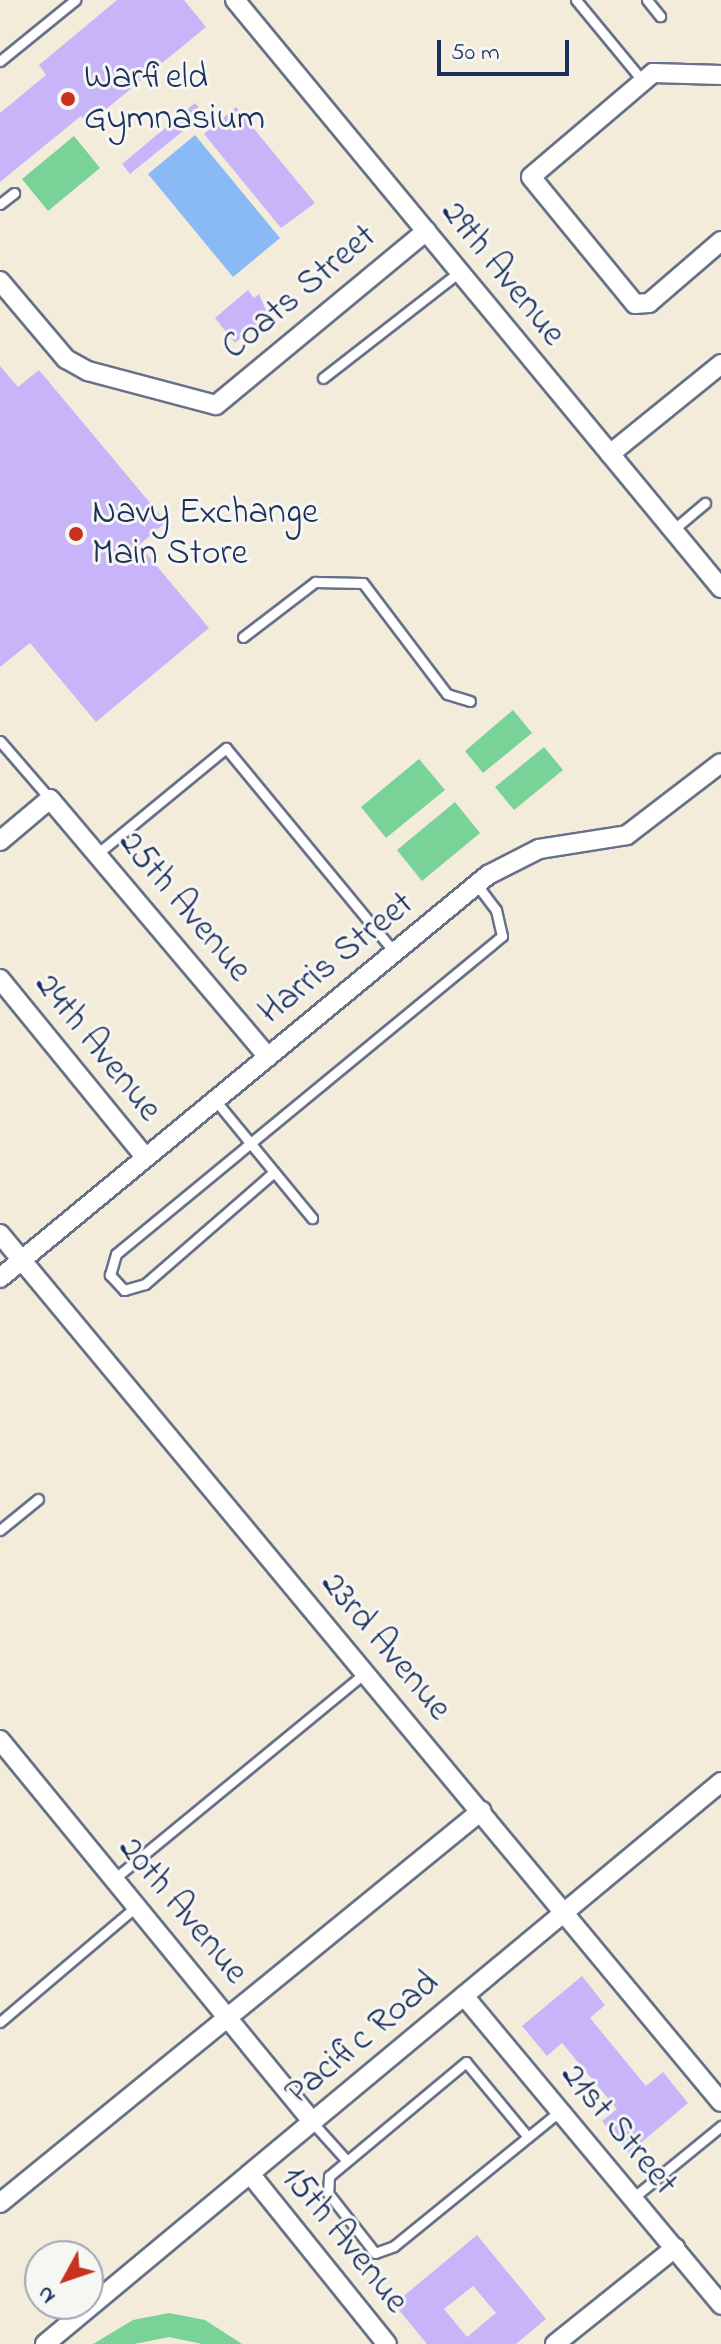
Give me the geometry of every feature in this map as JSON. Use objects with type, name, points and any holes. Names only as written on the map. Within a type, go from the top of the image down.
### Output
[{"type":"street","name":"29th Avenue","points":[[235,0],[721,588]]},
{"type":"street","points":[[721,75],[662,72],[642,80],[533,171],[533,185],[635,304],[649,303],[721,241]]},
{"type":"street","name":"Coats Street","points":[[0,281],[66,359],[88,371],[216,405],[426,231]]},
{"type":"street","points":[[610,454],[721,364]]},
{"type":"street","name":"Harris Street","points":[[0,1278],[510,861],[539,849],[627,835],[721,763]]},
{"type":"street","points":[[0,841],[50,799]]},
{"type":"street","name":"25th Avenue","points":[[50,799],[268,1057]]},
{"type":"street","name":"24th Avenue","points":[[0,979],[145,1157]]},
{"type":"street","name":"23rd Avenue","points":[[0,1234],[721,2102]]},
{"type":"street","name":"20th Avenue","points":[[0,1740],[313,2123]]},
{"type":"street","name":"Pacific Road","points":[[45,2344],[721,1782]]},
{"type":"street","points":[[0,2203],[481,1811]]},
{"type":"street","name":"21st Street","points":[[464,1996],[721,2305]]},
{"type":"street","name":"15th Avenue","points":[[251,2175],[387,2344]]},
{"type":"street","points":[[555,2344],[675,2248]]},
{"type":"lane","points":[[0,61],[75,0]]},
{"type":"lane","points":[[576,0],[642,80]]},
{"type":"lane","points":[[647,0],[660,16]]},
{"type":"lane","points":[[0,204],[14,193]]},
{"type":"lane","points":[[323,378],[459,272]]},
{"type":"lane","points":[[673,530],[705,503]]},
{"type":"lane","points":[[243,637],[315,582],[363,583],[447,694],[470,701]]},
{"type":"lane","points":[[0,741],[50,799]]},
{"type":"lane","points":[[97,854],[226,748],[395,953]]},
{"type":"lane","points":[[274,1172],[145,1284],[124,1290],[110,1275],[116,1254],[502,936],[496,910],[477,885]]},
{"type":"lane","points":[[215,1100],[312,1218]]},
{"type":"lane","points":[[0,1530],[38,1499]]},
{"type":"lane","points":[[114,1879],[365,1673]]},
{"type":"lane","points":[[0,2022],[137,1906]]},
{"type":"lane","points":[[528,2137],[466,2062],[329,2176],[328,2193],[375,2253],[394,2246],[560,2111]]},
{"type":"lane","points":[[313,2123],[347,2161]]},
{"type":"lane","points":[[633,2198],[721,2126]]},
{"type":"green space","points":[[74,136],[100,168],[48,211],[22,179]]},
{"type":"green space","points":[[513,710],[532,733],[483,773],[465,751]]},
{"type":"green space","points":[[544,747],[563,770],[514,810],[495,787]]},
{"type":"green space","points":[[419,759],[445,790],[386,838],[361,807]]},
{"type":"green space","points":[[455,802],[480,833],[422,881],[397,850]]},
{"type":"green space","points":[[169,2313],[205,2320],[242,2344],[202,2344],[169,2337],[134,2344],[93,2344],[133,2320]]},
{"type":"water","points":[[195,135],[280,238],[233,277],[148,174]]},
{"type":"building","name":"Warfield Gymnasium","points":[[117,0],[184,0],[206,27],[88,124],[81,116],[0,182],[0,113],[46,75],[39,65]]},
{"type":"building","points":[[195,103],[204,114],[130,174],[122,164]]},
{"type":"building","points":[[236,107],[315,203],[281,228],[204,134]]},
{"type":"building","points":[[248,290],[254,298],[259,294],[268,315],[235,343],[215,318]]},
{"type":"building","name":"Navy Exchange Main Store","points":[[0,366],[18,387],[39,370],[166,522],[139,545],[209,628],[96,722],[30,643],[0,667]]},
{"type":"building","points":[[582,1976],[605,2005],[590,2018],[646,2086],[663,2072],[688,2103],[629,2153],[602,2121],[617,2109],[562,2043],[547,2056],[522,2026]]},
{"type":"building","points":[[477,2235],[546,2319],[516,2344],[427,2344],[394,2304]],"holes":[[[473,2286],[496,2313],[467,2337],[444,2309]]]},
{"type":"place","name":"Warfield Gymnasium","points":[[68,99]]},
{"type":"place","name":"Navy Exchange Main Store","points":[[76,534]]}]
